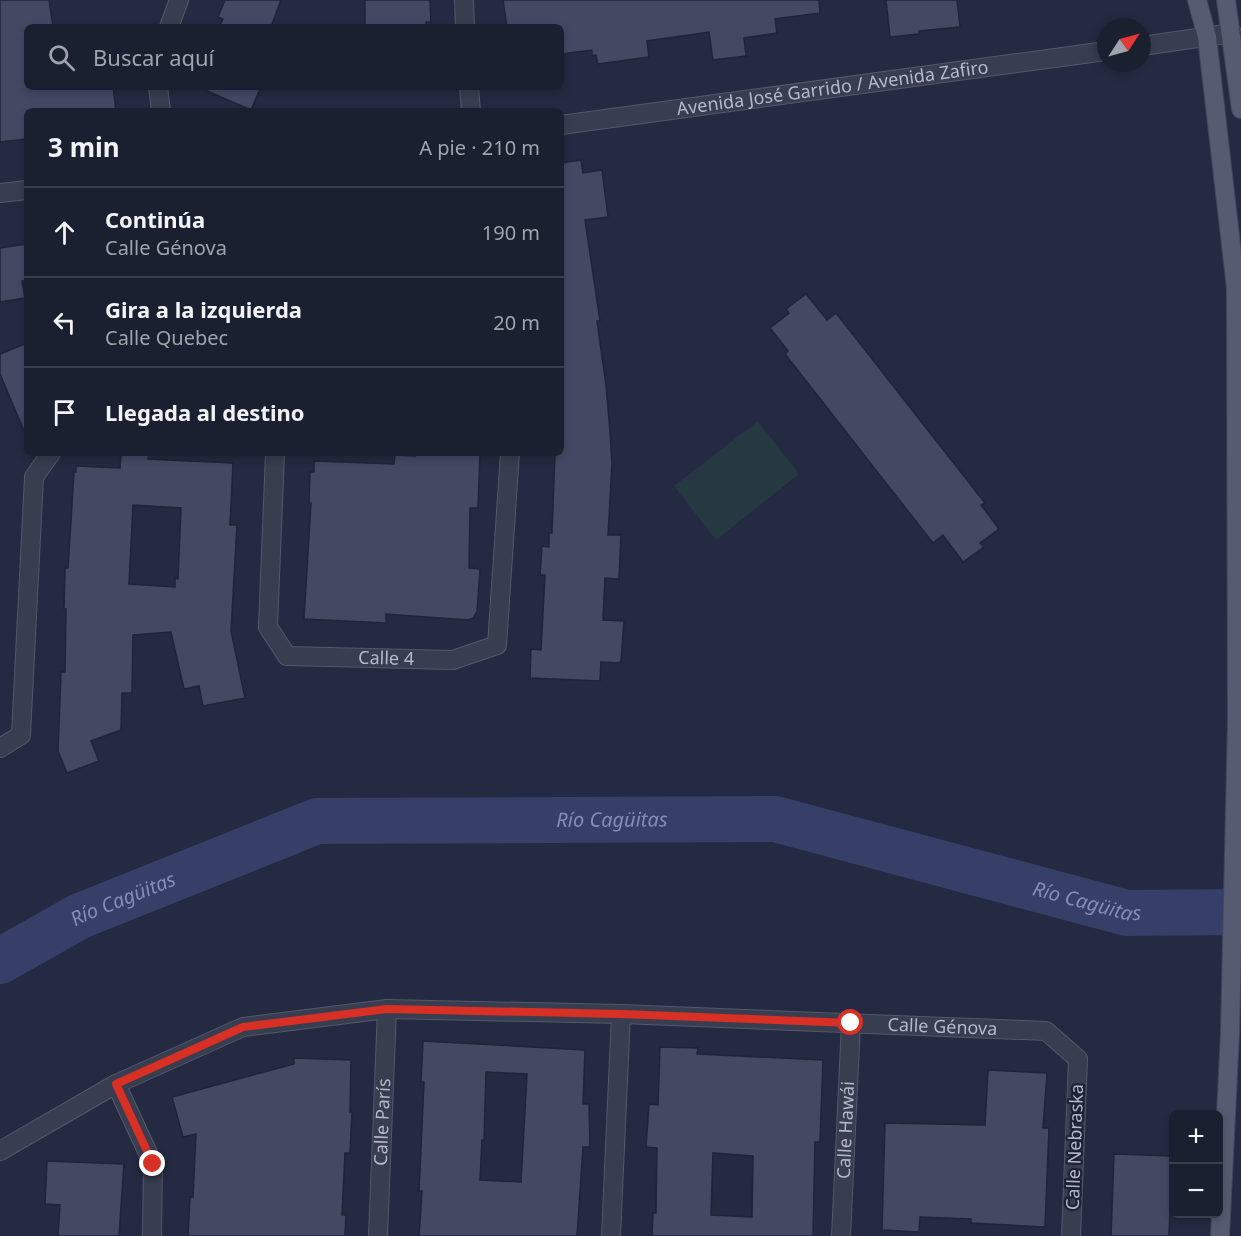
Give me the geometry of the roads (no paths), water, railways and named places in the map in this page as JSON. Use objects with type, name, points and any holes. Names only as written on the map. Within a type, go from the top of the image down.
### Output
[{"type":"main road","points":[[1197,0],[1207,37],[1238,287],[1237,721],[1230,1033],[1220,1236]]},
{"type":"main road","points":[[1226,0],[1241,109]]},
{"type":"street","points":[[170,24],[179,0]]},
{"type":"street","points":[[464,0],[465,24]]},
{"type":"street","points":[[1151,45],[1232,33]]},
{"type":"street","name":"Avenida José Garrido / Avenida Zafiro","points":[[564,125],[1097,52]]},
{"type":"street","points":[[158,90],[161,108]]},
{"type":"street","points":[[469,90],[471,108]]},
{"type":"street","points":[[0,193],[24,190]]},
{"type":"street","points":[[0,748],[21,735],[34,477],[49,456]]},
{"type":"street","name":"Calle 4","points":[[275,456],[268,627],[287,656],[453,660],[497,645],[510,456]]},
{"type":"street","name":"Calle Génova","points":[[0,1151],[116,1084],[243,1027],[387,1009],[621,1014],[1046,1031],[1078,1059]]},
{"type":"street","name":"Calle París","points":[[378,1236],[387,1009]]},
{"type":"street","points":[[611,1236],[621,1014]]},
{"type":"street","name":"Calle Hawái","points":[[841,1236],[851,1023]]},
{"type":"street","name":"Calle Nebraska","points":[[1071,1236],[1078,1059]]},
{"type":"street","points":[[116,1084],[153,1164],[152,1236]]},
{"type":"waterway","name":"Río Cagüitas","points":[[0,961],[80,916],[317,821],[775,819],[1127,913],[1241,912]]}]
